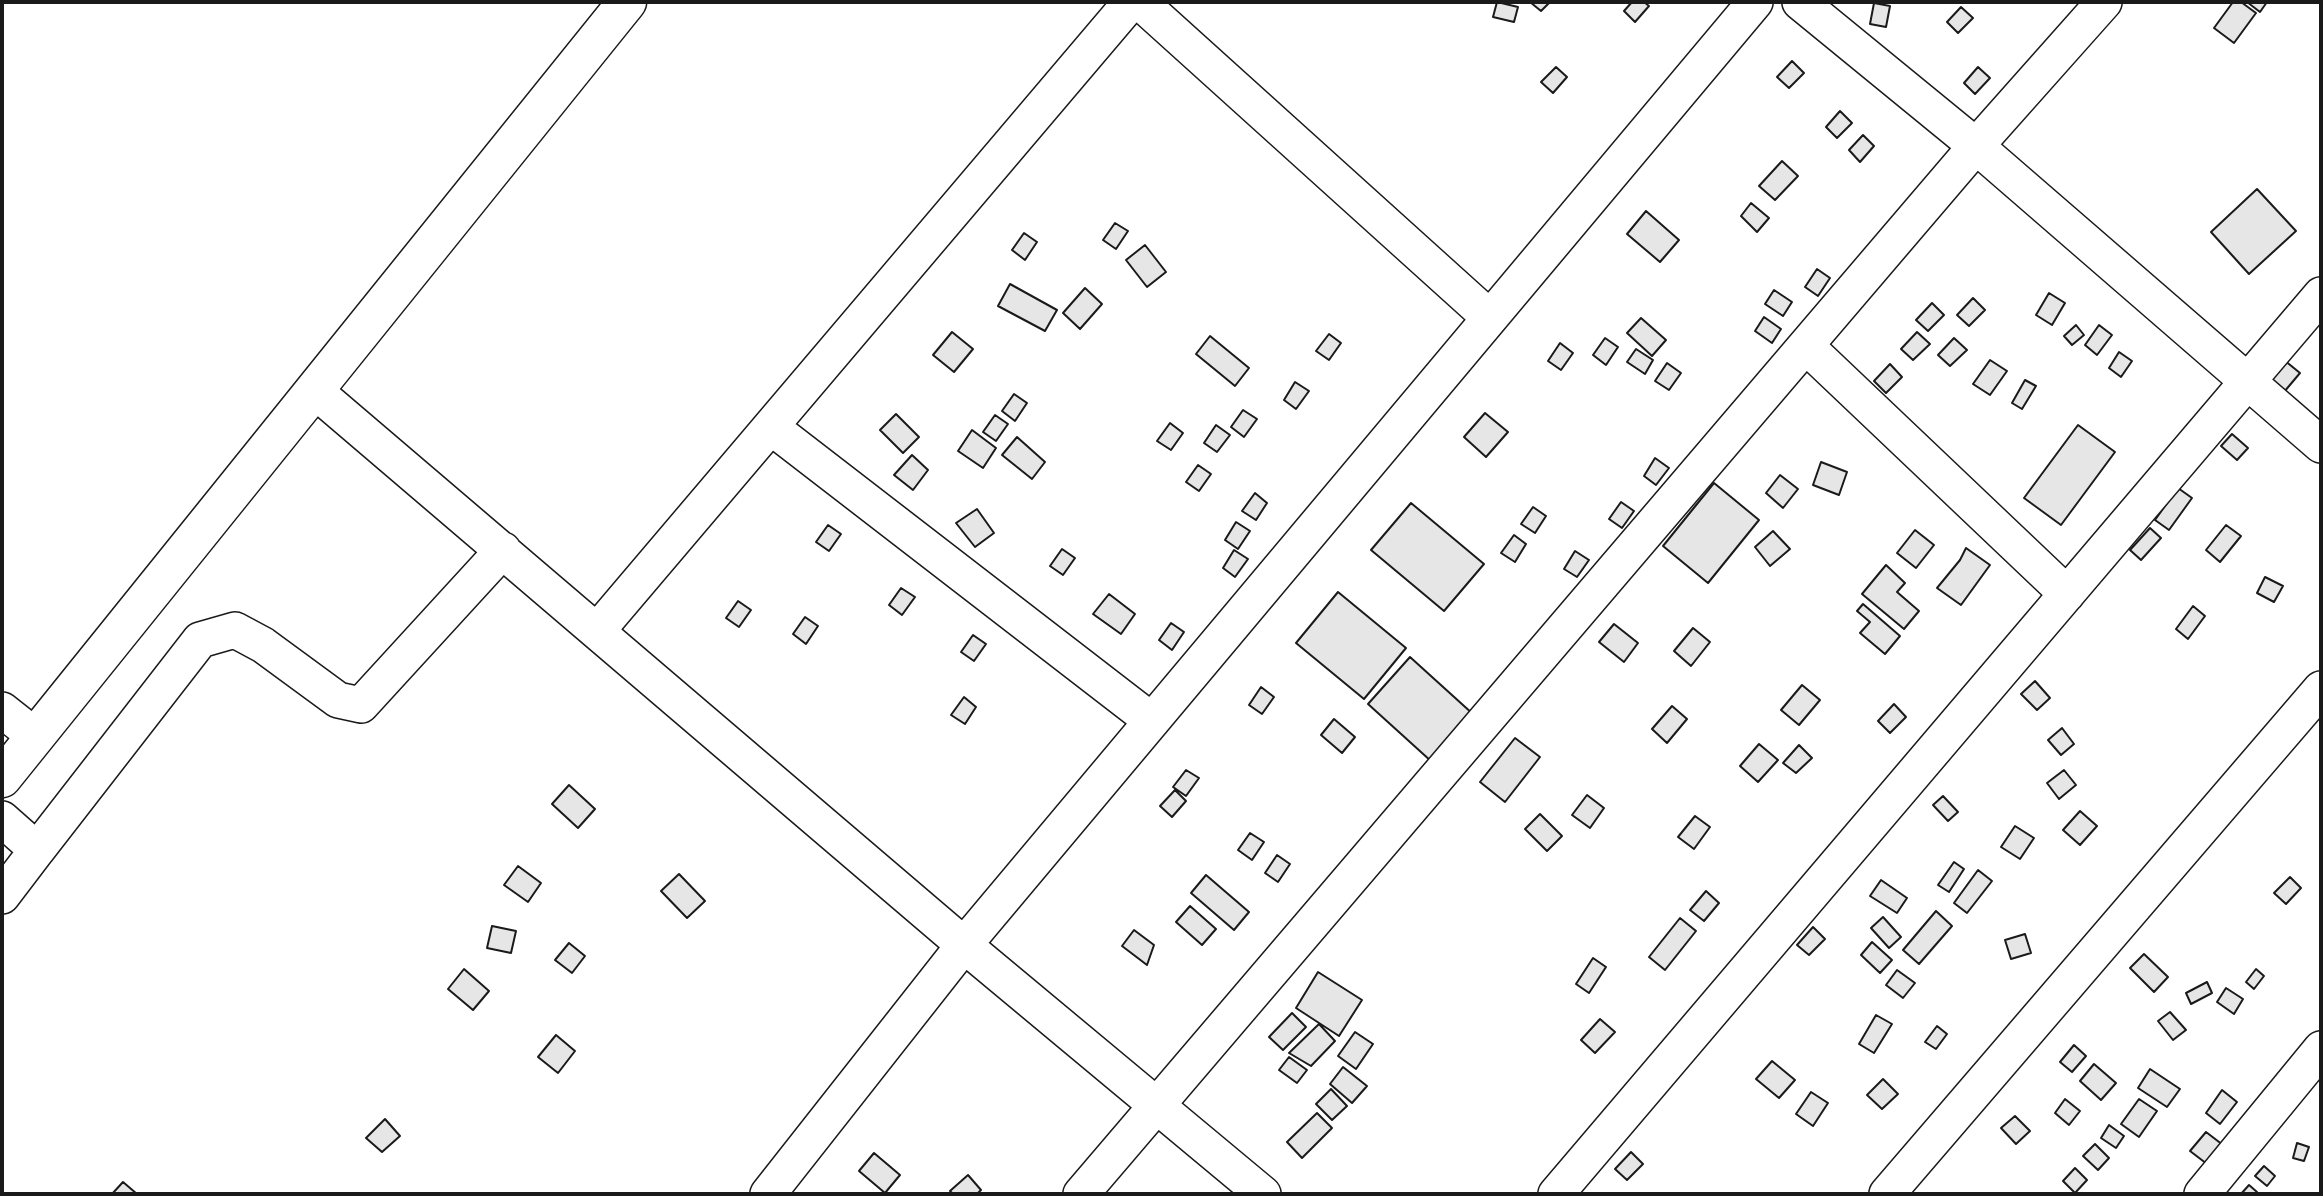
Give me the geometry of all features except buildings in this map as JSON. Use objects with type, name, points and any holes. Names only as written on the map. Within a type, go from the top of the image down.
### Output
[{"type":"street","points":[[2,778],[627,2]]},
{"type":"street","points":[[597,631],[1131,2]]},
{"type":"street","points":[[1140,2],[1490,318]]},
{"type":"street","points":[[768,1194],[964,945],[1755,2]]},
{"type":"street","points":[[1800,2],[1976,146],[2321,445]]},
{"type":"street","points":[[1081,1194],[1976,146],[2104,2]]},
{"type":"street","points":[[1556,1194],[2321,295]]},
{"type":"street","points":[[1807,346],[2067,594]]},
{"type":"street","points":[[314,390],[964,945],[1263,1194]]},
{"type":"street","points":[[771,427],[1152,721]]},
{"type":"street","points":[[2,896],[200,640],[235,630],[263,645],[338,700],[360,705],[503,551]]},
{"type":"street","points":[[1887,1194],[2321,689]]},
{"type":"street","points":[[2,710],[34,736]]},
{"type":"street","points":[[2,819],[37,850]]},
{"type":"street","points":[[2202,1194],[2321,1049]]}]
